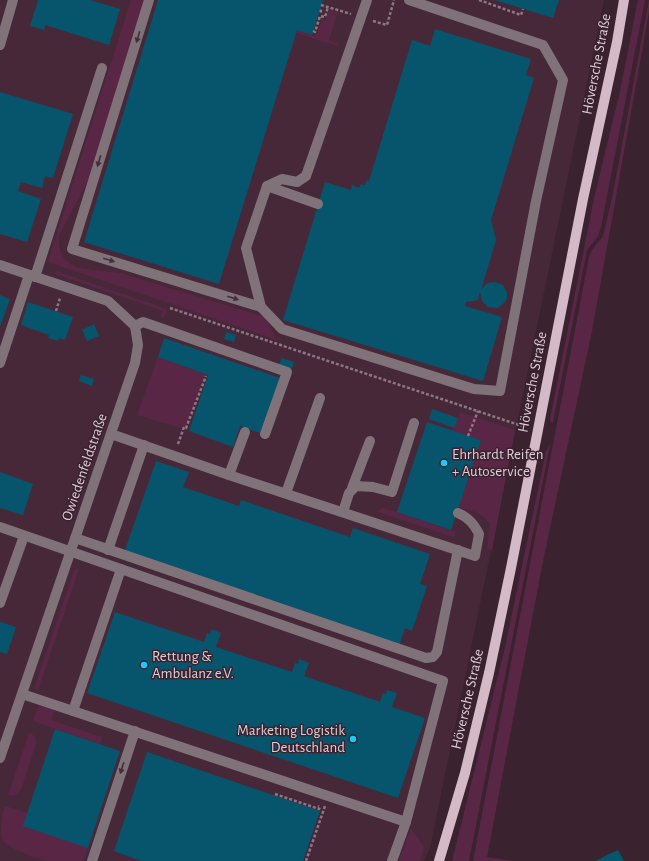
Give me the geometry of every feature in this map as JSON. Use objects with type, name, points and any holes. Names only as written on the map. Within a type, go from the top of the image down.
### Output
[{"type":"main road","name":"Höversche Straße","points":[[439,861],[465,773],[489,673],[513,561],[582,206],[617,42],[624,0]]},
{"type":"street","points":[[0,46],[13,0]]},
{"type":"street","points":[[149,0],[72,249],[261,307],[282,329],[474,389],[500,391],[536,201],[564,80],[543,45],[409,0]]},
{"type":"street","points":[[261,307],[246,248],[266,186],[282,179],[297,182],[306,176],[367,0]]},
{"type":"street","points":[[0,363],[32,276],[102,68]]},
{"type":"street","points":[[266,186],[318,204]]},
{"type":"street","points":[[0,265],[108,301],[135,326],[143,322],[287,372],[265,434]]},
{"type":"street","name":"Owiedenfeldstraße","points":[[0,758],[2,744],[22,694],[135,362],[138,345],[135,326]]},
{"type":"street","points":[[286,493],[320,398]]},
{"type":"street","points":[[352,488],[356,486],[363,486],[392,492],[414,423]]},
{"type":"street","points":[[229,475],[245,432]]},
{"type":"street","points":[[111,434],[229,475],[475,556],[479,534],[474,525],[467,518],[458,513]]},
{"type":"street","points":[[343,512],[346,500],[370,441]]},
{"type":"street","points":[[108,550],[144,445]]},
{"type":"street","points":[[0,528],[443,681],[406,822],[392,861]]},
{"type":"street","points":[[0,603],[24,536]]},
{"type":"street","points":[[75,538],[426,658],[433,657],[437,652],[458,550]]},
{"type":"street","points":[[73,711],[121,569]]},
{"type":"street","points":[[22,694],[406,822]]},
{"type":"street","points":[[94,861],[135,731]]},
{"type":"path","points":[[479,0],[521,15],[523,9]]},
{"type":"path","points":[[314,29],[320,14],[325,17],[328,6]]},
{"type":"path","points":[[56,311],[60,298]]},
{"type":"path","points":[[170,308],[525,426]]},
{"type":"path","points":[[174,456],[184,427],[186,428],[206,376]]},
{"type":"path","points":[[468,436],[478,411]]},
{"type":"path","points":[[275,794],[319,809]]},
{"type":"path","points":[[305,861],[328,796]]},
{"type":"shaded area","points":[[0,0],[604,0],[430,848],[424,861],[0,861]]},
{"type":"shaded area","points":[[131,0],[145,0],[88,180],[59,236],[59,247],[61,252],[65,260],[79,268],[120,273],[265,317],[277,340],[48,262]]},
{"type":"shaded area","points":[[638,0],[645,0],[601,227],[598,236],[587,250],[552,423],[550,420],[551,414],[594,198],[620,91]]},
{"type":"shaded area","points":[[649,0],[649,12],[592,331],[542,566],[487,857],[513,861],[473,861],[589,257],[592,250],[603,236],[612,198]]},
{"type":"shaded area","points":[[329,10],[338,12],[329,40],[338,43],[338,46],[296,33],[297,30],[316,36],[322,19],[326,20]]},
{"type":"shaded area","points":[[56,271],[167,309],[164,318],[161,317],[163,311],[55,274]]},
{"type":"shaded area","points":[[158,357],[205,374],[185,427],[182,426],[181,428],[137,415]]},
{"type":"shaded area","points":[[460,412],[515,430],[492,550],[487,549],[490,524],[487,520],[476,512],[458,507],[481,440],[453,431]]},
{"type":"shaded area","points":[[550,445],[469,861],[452,861],[505,647],[546,451]]},
{"type":"shaded area","points":[[382,508],[455,532],[455,536],[450,536],[378,512]]},
{"type":"shaded area","points":[[75,568],[79,569],[38,690],[34,689]]},
{"type":"shaded area","points":[[38,707],[49,707],[55,709],[51,720],[102,737],[100,744],[33,721]]},
{"type":"shaded area","points":[[29,733],[35,737],[36,743],[21,790],[15,795],[8,795]]},
{"type":"shaded area","points":[[5,806],[28,813],[88,848],[83,861],[44,860],[23,853],[10,846],[2,839],[1,835],[2,818]]},
{"type":"shaded area","points":[[411,828],[424,847],[420,861],[399,861]]},
{"type":"building","points":[[38,0],[90,0],[120,9],[109,45],[45,25],[44,30],[30,26]]},
{"type":"building","points":[[158,0],[323,0],[312,35],[297,30],[219,284],[84,242]]},
{"type":"building","points":[[495,0],[559,0],[553,18]]},
{"type":"building","points":[[435,29],[531,59],[526,75],[534,78],[491,220],[496,240],[481,290],[487,283],[495,282],[503,285],[507,293],[507,298],[498,308],[488,307],[482,301],[480,292],[478,300],[466,302],[465,306],[502,317],[483,381],[283,320],[325,182],[351,190],[352,185],[359,188],[361,184],[365,185],[367,180],[369,181],[412,40],[430,46]]},
{"type":"building","points":[[0,92],[73,114],[53,178],[45,176],[42,188],[21,182],[18,191],[41,199],[27,242],[0,234]]},
{"type":"building","points":[[0,295],[10,299],[0,327]]},
{"type":"building","points":[[28,302],[73,317],[65,340],[59,338],[58,341],[48,338],[49,335],[21,325]]},
{"type":"building","points":[[94,324],[99,336],[87,341],[82,330]]},
{"type":"building","points":[[226,332],[236,335],[234,342],[224,339]]},
{"type":"building","points":[[164,338],[280,378],[260,433],[240,426],[233,447],[189,431],[208,375],[158,357]]},
{"type":"building","points":[[282,358],[294,362],[291,371],[278,367]]},
{"type":"building","points":[[81,375],[94,379],[92,386],[79,381]]},
{"type":"building","points":[[432,409],[458,418],[454,428],[429,419]]},
{"type":"building","name":"Ehrhardt Reifen + Autoservice","points":[[427,422],[481,440],[451,530],[397,512]]},
{"type":"building","points":[[156,461],[189,472],[183,487],[239,506],[241,500],[350,537],[353,528],[430,554],[420,584],[427,586],[412,631],[405,628],[400,644],[125,550]]},
{"type":"building","points":[[0,472],[33,484],[23,515],[0,508]]},
{"type":"building","points":[[115,612],[204,642],[207,633],[210,634],[211,630],[214,630],[221,633],[216,647],[292,672],[295,663],[298,664],[299,659],[302,660],[309,663],[304,676],[380,702],[383,693],[386,694],[387,690],[397,693],[392,707],[425,718],[398,798],[87,693]]},
{"type":"building","points":[[0,622],[16,627],[7,654],[0,652]]},
{"type":"building","points":[[55,729],[120,751],[88,848],[23,826]]},
{"type":"building","points":[[147,752],[320,811],[303,861],[141,861],[114,851]]},
{"type":"building","points":[[618,850],[624,861],[596,861],[609,854]]},
{"type":"place","name":"Ehrhardt Reifen + Autoservice","points":[[444,463]]},
{"type":"place","name":"Rettung & Ambulanz e.V.","points":[[144,665]]},
{"type":"place","name":"Marketing Logistik Deutschland","points":[[353,739]]}]
